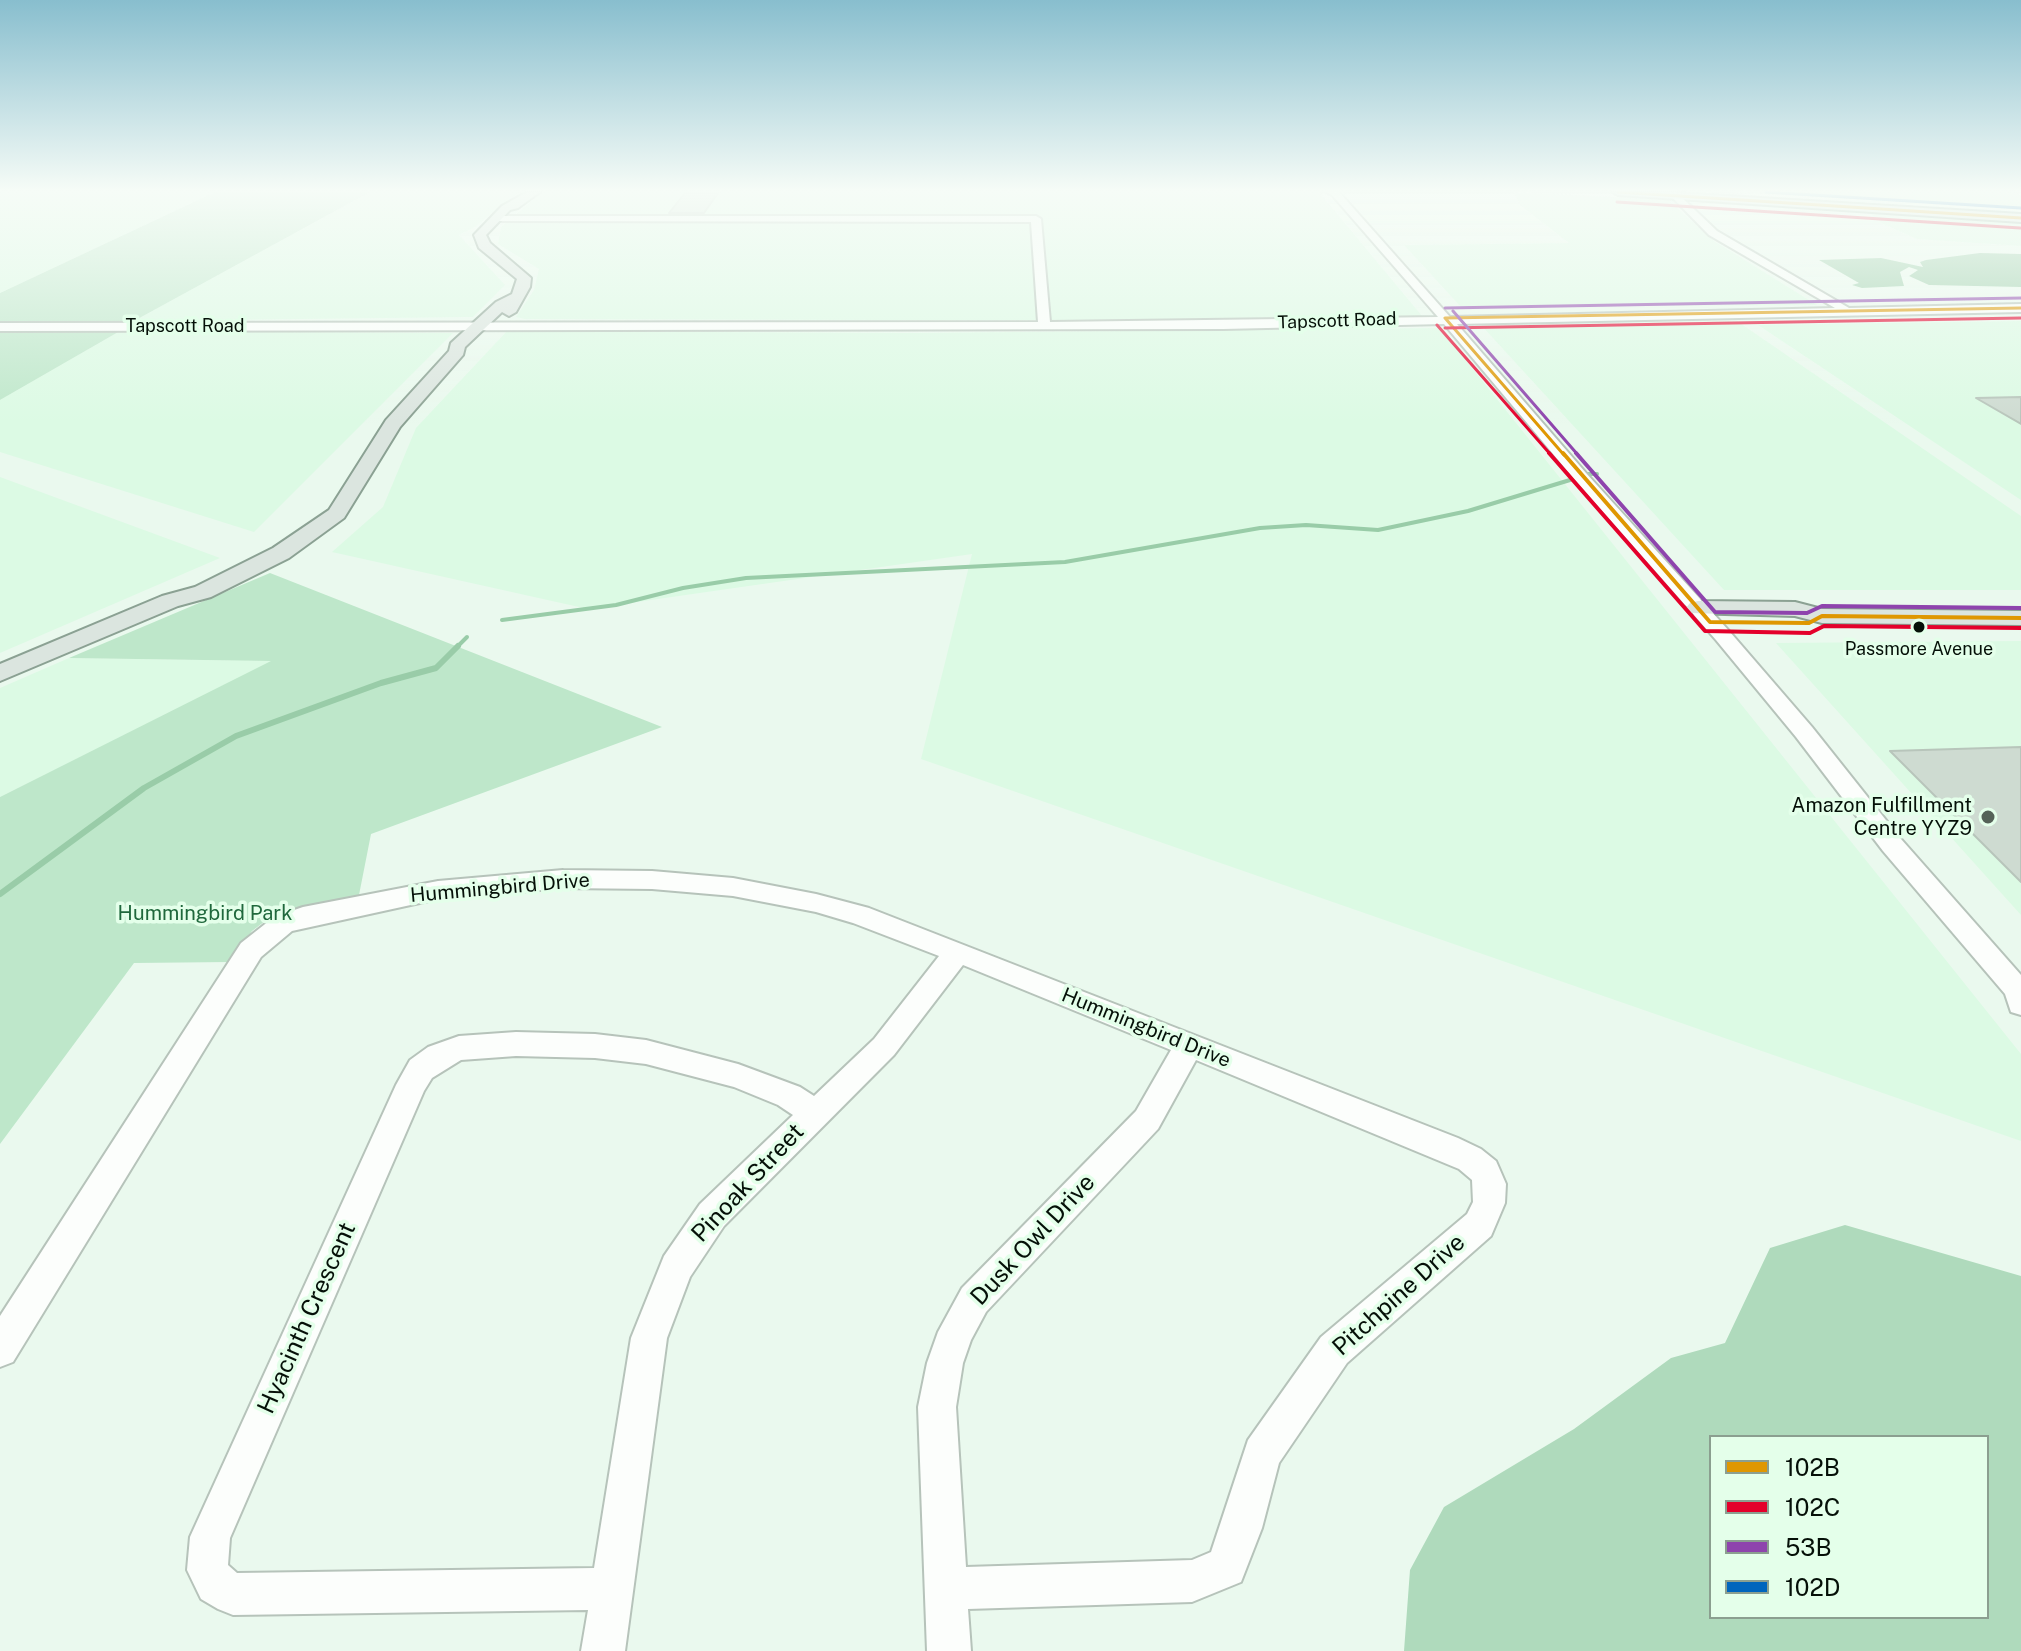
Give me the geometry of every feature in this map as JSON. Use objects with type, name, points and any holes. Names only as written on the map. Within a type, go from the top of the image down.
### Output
[{"type":"main road","points":[[0,673],[170,601],[203,592],[274,557],[337,514],[392,424],[457,352],[457,346],[516,305],[524,278],[513,269]]},
{"type":"main road","points":[[1704,615],[1809,623],[1822,616],[2021,618]]},
{"type":"street","points":[[1040,269],[1044,325]]},
{"type":"street","points":[[1402,269],[1804,732],[1892,845],[2018,990],[2021,1004]]},
{"type":"street","points":[[1776,269],[1845,309]]},
{"type":"street","name":"Tapscott Road","points":[[0,327],[1223,325],[1845,309],[2021,308]]},
{"type":"street","name":"Hummingbird Drive","points":[[0,1349],[251,950],[283,924],[372,902],[438,890],[563,879],[652,880],[733,887],[816,903],[860,915],[957,953],[1426,1142]]},
{"type":"street","name":"Pinoak Street","points":[[603,1651],[649,1338],[676,1268],[712,1215],[884,1047],[957,953]]},
{"type":"street","name":"Hyacinth Crescent","points":[[612,1589],[233,1594],[216,1584],[208,1570],[207,1553],[210,1537],[411,1085],[421,1069],[438,1056],[459,1048],[516,1044],[595,1046],[646,1052],[738,1076],[789,1096],[815,1113]]},
{"type":"street","name":"Dusk Owl Drive","points":[[949,1651],[937,1407],[945,1363],[956,1332],[974,1300],[1147,1120],[1189,1045]]},
{"type":"street","name":"Pitchpine Drive","points":[[945,1589],[1192,1581],[1226,1567],[1242,1528],[1262,1454],[1334,1350],[1479,1225],[1489,1203],[1490,1184],[1485,1171],[1470,1159],[1426,1142]]},
{"type":"shaded area","points":[[0,269],[51,269],[0,293]]},
{"type":"shaded area","points":[[229,269],[490,269],[505,285],[473,317],[134,321]]},
{"type":"shaded area","points":[[539,269],[1383,269],[1422,316],[1234,321],[516,317],[534,290]]},
{"type":"shaded area","points":[[1426,269],[1759,269],[1817,305],[1461,307]]},
{"type":"shaded area","points":[[1835,269],[1905,269],[1900,272],[1904,286],[1862,288],[1852,285],[1859,283]]},
{"type":"shaded area","points":[[1915,269],[2021,269],[2021,287],[1929,285],[1909,276],[1918,270]]},
{"type":"shaded area","points":[[1737,321],[2021,516],[2021,590],[1724,590],[1481,325]]},
{"type":"shaded area","points":[[2021,321],[2021,500],[1758,325]]},
{"type":"shaded area","points":[[1440,328],[2021,1054],[2021,1141],[921,759],[972,554],[588,609],[332,552],[383,507],[416,428],[507,331],[911,333]]},
{"type":"shaded area","points":[[120,331],[453,333],[254,532],[0,452],[0,400]]},
{"type":"shaded area","points":[[0,477],[220,558],[0,653]]},
{"type":"shaded area","points":[[2021,641],[2021,915],[1776,643]]},
{"type":"shaded area","points":[[69,658],[273,661],[0,797],[0,688]]},
{"type":"shaded area","points":[[1845,1225],[2021,1276],[2021,1651],[1404,1651],[1410,1570],[1444,1507],[1574,1429],[1671,1358],[1725,1343],[1770,1248]]},
{"type":"green space","points":[[51,269],[229,269],[134,321],[0,322],[0,293]]},
{"type":"green space","points":[[120,331],[0,400],[0,332]]},
{"type":"green space","name":"Hummingbird Park","points":[[270,573],[662,727],[371,834],[359,895],[265,921],[252,931],[230,962],[134,963],[0,1144],[0,797],[271,661],[69,658]]},
{"type":"building","points":[[2021,397],[2021,424],[1976,398]]},
{"type":"building","name":"Amazon Fulfillment Centre YYZ9","points":[[2021,747],[2021,882],[1890,751]]},
{"type":"waterway","points":[[1584,474],[1597,474]]},
{"type":"waterway","points":[[502,620],[616,605],[683,588],[746,578],[1065,562],[1260,528],[1306,525],[1378,530],[1468,511],[1570,480]]},
{"type":"waterway","points":[[0,894],[144,788],[236,736],[381,683],[436,668],[467,637]]},
{"type":"transit line","name":"53B","points":[[1445,308],[2021,298]]},
{"type":"transit line","name":"102B","points":[[1445,318],[2021,308]]},
{"type":"transit line","name":"53B","points":[[1453,311],[1715,612],[1807,613],[1822,606],[2021,608]]},
{"type":"transit line","name":"102B","points":[[1445,318],[1710,622],[1809,623],[1822,616],[2021,618]]},
{"type":"transit line","name":"102C","points":[[1445,328],[2021,318]]},
{"type":"transit line","name":"102C","points":[[1437,325],[1705,631],[1810,633],[1824,626],[2021,628]]},
{"type":"place","name":"Passmore Avenue","points":[[1919,627]]},
{"type":"place","name":"Amazon Fulfillment Centre YYZ9","points":[[1988,817]]}]
